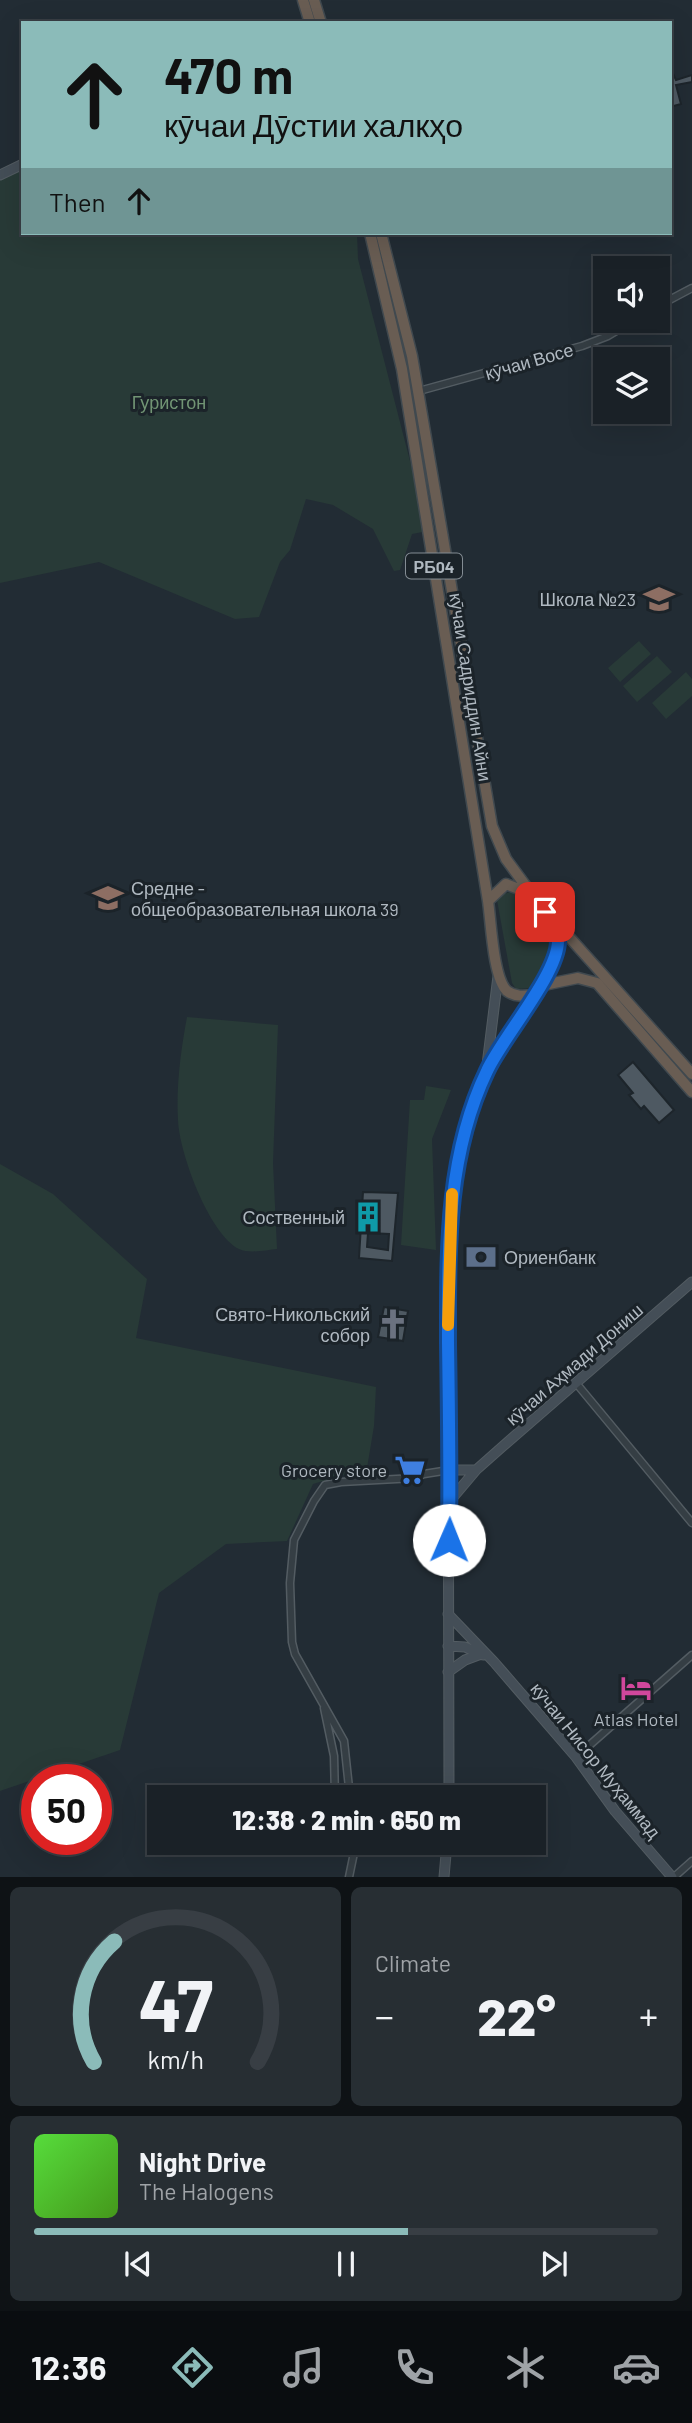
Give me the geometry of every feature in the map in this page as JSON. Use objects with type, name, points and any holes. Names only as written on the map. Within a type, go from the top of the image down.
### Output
[{"type":"highway","points":[[303,0],[309,21]]},
{"type":"highway","points":[[314,0],[320,21]]},
{"type":"highway","name":"кӯчаи Садриддин Айни","points":[[370,235],[402,369],[488,901]]},
{"type":"highway","name":"кӯчаи Садриддин Айни","points":[[382,235],[419,391],[492,826],[502,851],[529,893]]},
{"type":"highway","points":[[488,901],[506,884],[529,893]]},
{"type":"highway","name":"РБ04","points":[[529,893],[692,1074]]},
{"type":"highway","name":"РБ04","points":[[488,901],[498,976]]},
{"type":"highway","name":"РБ04","points":[[536,991],[553,961],[558,944],[556,932],[545,912]]},
{"type":"highway","points":[[498,976],[502,985],[513,994],[536,991],[578,978],[597,983],[692,1092]]},
{"type":"main road","points":[[0,175],[21,164]]},
{"type":"main road","points":[[487,1070],[498,976]]},
{"type":"main road","points":[[449,1785],[448,1313],[453,1188],[461,1142],[487,1070],[536,991]]},
{"type":"main road","name":"кӯчаи Аҳмади Дониш","points":[[449,1502],[476,1470],[692,1282]]},
{"type":"main road","points":[[449,1469],[476,1470]]},
{"type":"main road","name":"кӯчаи Нисор Муҳаммад","points":[[447,1614],[495,1662],[576,1757],[615,1811],[673,1877]]},
{"type":"main road","name":"кӯчаи Нисор Муҳаммад","points":[[448,1646],[465,1647],[495,1662]]},
{"type":"main road","points":[[448,1672],[465,1660],[481,1654]]},
{"type":"main road","points":[[443,1877],[446,1855]]},
{"type":"street","points":[[670,300],[692,288]]},
{"type":"street","name":"кӯчаи Восе","points":[[419,391],[582,346],[613,333]]},
{"type":"street","points":[[576,1383],[692,1523]]},
{"type":"street","points":[[350,1785],[344,1741],[293,1648],[290,1583],[294,1541],[321,1488],[330,1483],[415,1478],[449,1469]]},
{"type":"street","points":[[576,1757],[692,1655]]},
{"type":"street","points":[[323,1703],[334,1756],[334,1785]]},
{"type":"street","points":[[349,1877],[353,1855]]},
{"type":"street","points":[[673,1877],[692,1861]]},
{"type":"green space","name":"Гуристон","points":[[21,166],[21,235],[357,235],[358,259],[428,531],[412,534],[400,570],[394,571],[373,529],[333,505],[306,499],[290,550],[280,562],[259,617],[235,619],[99,562],[0,583],[0,177]]},
{"type":"green space","points":[[639,641],[651,654],[620,682],[608,668]]},
{"type":"green space","points":[[657,656],[672,672],[637,702],[623,686]]},
{"type":"green space","points":[[686,672],[692,679],[692,696],[666,719],[652,703]]},
{"type":"green space","points":[[519,889],[553,934],[553,954],[532,988],[516,989],[512,983],[497,900],[504,894]]},
{"type":"green space","points":[[187,1017],[278,1025],[273,1163],[277,1249],[248,1251],[239,1249],[228,1240],[207,1210],[190,1171],[178,1120],[180,1068]]},
{"type":"green space","points":[[426,1086],[451,1090],[432,1139],[436,1250],[401,1245],[410,1100],[424,1100]]},
{"type":"green space","points":[[0,1164],[53,1194],[147,1279],[136,1338],[376,1387],[374,1426],[367,1468],[313,1484],[287,1541],[226,1544],[159,1593],[120,1750],[79,1764],[21,1764],[21,1784],[0,1791]]},
{"type":"building","points":[[672,71],[676,80],[692,75],[692,82],[676,85],[681,104],[672,106]]},
{"type":"building","points":[[633,1062],[674,1110],[659,1123],[644,1106],[641,1109],[629,1095],[633,1093],[618,1075]]},
{"type":"building","points":[[363,1192],[398,1193],[392,1261],[359,1258]],"holes":[[[368,1233],[389,1234],[388,1250],[367,1247]]]},
{"type":"building","name":"Свято-Никольский собор","points":[[384,1307],[408,1311],[403,1341],[378,1337]]},
{"type":"slow traffic","points":[[448,1325],[452,1194]]},
{"type":"place","name":"Школа №23","points":[[659,599]]},
{"type":"place","name":"Средне - общеобразовательная школа 39","points":[[108,898]]},
{"type":"place","name":"Соственный","points":[[368,1217]]},
{"type":"place","name":"Ориенбанк","points":[[481,1257]]},
{"type":"place","name":"Свято-Никольский собор","points":[[393,1324]]},
{"type":"place","name":"Grocery store","points":[[410,1470]]},
{"type":"place","name":"Atlas Hotel","points":[[636,1688]]},
{"type":"route","points":[[449,1540],[448,1313],[450,1228],[456,1166],[465,1129],[487,1070],[553,961],[558,938],[545,912]]}]
